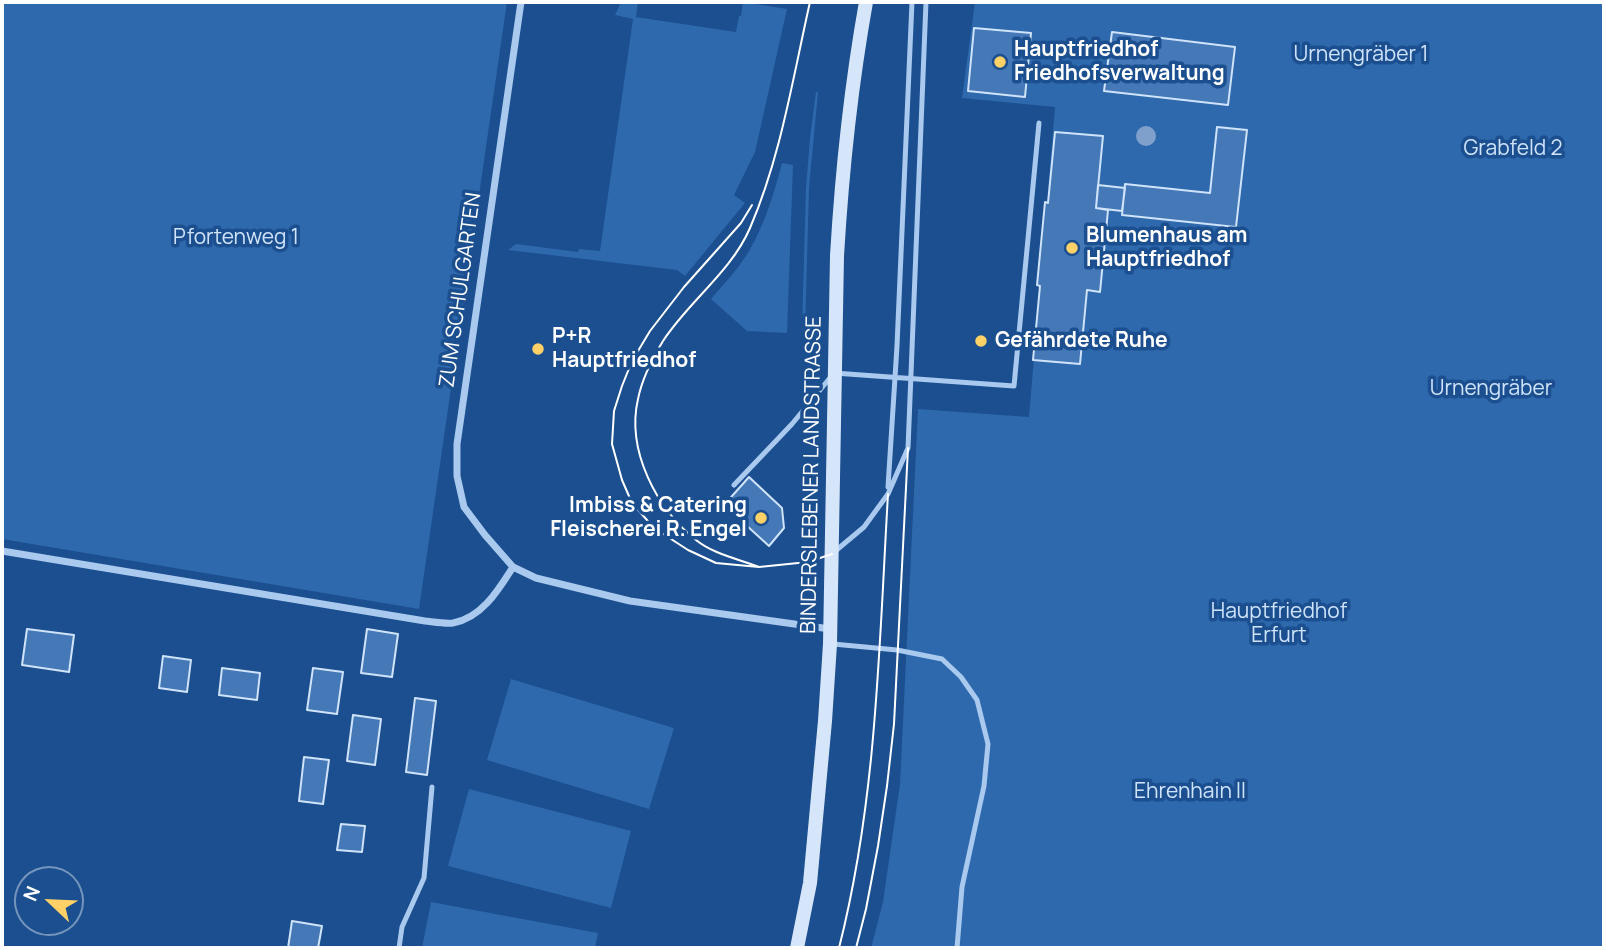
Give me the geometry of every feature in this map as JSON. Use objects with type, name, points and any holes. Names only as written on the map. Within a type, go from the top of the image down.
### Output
[{"type":"main road","name":"BINDERSLEBENER LANDSTRASSE","points":[[797,948],[810,883],[830,644],[839,211],[858,44],[866,2]]},
{"type":"street","name":"ZUM SCHULGARTEN","points":[[521,2],[457,444],[457,476],[464,507],[513,567],[536,578],[630,601],[830,629]]},
{"type":"street","points":[[2,551],[425,621],[453,623],[474,615],[497,592],[513,567]]},
{"type":"lane","points":[[888,494],[912,2]]},
{"type":"lane","points":[[832,554],[864,527],[888,494],[908,448],[926,2]]},
{"type":"lane","points":[[734,485],[792,424],[834,373],[1014,386],[1039,123]]},
{"type":"lane","points":[[830,644],[897,650],[942,659],[961,677],[977,701],[988,744],[984,786],[962,887],[957,948]]},
{"type":"lane","points":[[399,948],[402,927],[424,877],[432,787]]},
{"type":"green space","name":"Pfortenweg 1","points":[[2,2],[507,2],[419,609],[2,539]]},
{"type":"green space","points":[[621,2],[638,2],[636,17],[736,32],[743,2],[787,9],[755,152],[734,195],[745,203],[685,276],[677,270],[508,250],[516,244],[578,252],[579,249],[600,251],[633,19],[615,15]]},
{"type":"green space","name":"Hauptfriedhof Erfurt","points":[[975,2],[1604,2],[1604,948],[871,948],[883,902],[900,784],[918,409],[1029,417],[1055,107],[962,98]]},
{"type":"green space","points":[[816,92],[809,188],[805,330],[802,331],[806,188]]},
{"type":"green space","points":[[782,163],[793,165],[787,333],[747,331],[711,299],[741,264],[755,241]]},
{"type":"green space","points":[[511,679],[674,728],[649,809],[487,760]]},
{"type":"green space","points":[[469,789],[631,831],[611,908],[448,866]]},
{"type":"green space","points":[[431,902],[598,933],[595,948],[422,948]]},
{"type":"building","name":"Hauptfriedhof Friedhofsverwaltung","points":[[974,28],[1031,33],[1025,97],[968,91]]},
{"type":"building","points":[[1112,32],[1235,47],[1228,105],[1104,91]]},
{"type":"building","points":[[1217,127],[1247,130],[1236,227],[1122,215],[1125,184],[1210,193]]},
{"type":"building","name":"Blumenhaus am Hauptfriedhof","points":[[1055,132],[1103,136],[1096,208],[1108,210],[1100,292],[1087,290],[1080,364],[1033,360],[1045,202],[1048,203]]},
{"type":"building","points":[[1098,185],[1125,188],[1122,211],[1096,208]]},
{"type":"building","name":"Imbiss & Catering Fleischerei R. Engel","points":[[749,477],[782,508],[784,528],[769,546],[724,505]]},
{"type":"building","points":[[27,629],[74,635],[69,672],[22,665]]},
{"type":"building","points":[[367,629],[398,634],[392,677],[361,673]]},
{"type":"building","points":[[163,656],[191,660],[187,692],[159,688]]},
{"type":"building","points":[[222,668],[260,673],[257,700],[219,695]]},
{"type":"building","points":[[313,668],[343,672],[337,714],[307,710]]},
{"type":"building","points":[[415,698],[436,701],[427,775],[406,772]]},
{"type":"building","points":[[353,715],[381,719],[375,765],[347,761]]},
{"type":"building","points":[[304,757],[329,760],[323,804],[299,801]]},
{"type":"building","points":[[341,824],[365,826],[362,852],[337,850]]},
{"type":"building","points":[[292,921],[322,926],[318,948],[288,948]]},
{"type":"tram line","points":[[759,567],[703,545],[669,512],[657,495],[641,458],[635,419],[642,384],[663,341],[732,259],[750,228],[778,145],[810,2]]},
{"type":"tram line","points":[[752,205],[741,223],[684,287],[650,331],[632,361],[614,411],[612,444],[632,503],[654,528],[688,550],[716,563],[759,567],[808,562],[832,554]]},
{"type":"tram line","points":[[856,948],[878,846],[894,724],[908,448]]},
{"type":"tram line","points":[[839,948],[852,892],[869,779],[879,665],[888,494]]},
{"type":"place","name":"Hauptfriedhof Friedhofsverwaltung","points":[[1000,62]]},
{"type":"place","name":"Blumenhaus am Hauptfriedhof","points":[[1072,248]]},
{"type":"place","name":"Gefährdete Ruhe","points":[[981,341]]},
{"type":"place","name":"P+R Hauptfriedhof","points":[[538,349]]},
{"type":"place","name":"Imbiss & Catering Fleischerei R. Engel","points":[[761,518]]},
{"type":"park label","name":"Urnengräber 1","points":[[1361,55]]},
{"type":"park label","name":"Grabfeld 2","points":[[1513,149]]},
{"type":"park label","name":"Urnengräber","points":[[1491,389]]},
{"type":"park label","name":"Ehrenhain II","points":[[1190,792]]}]
